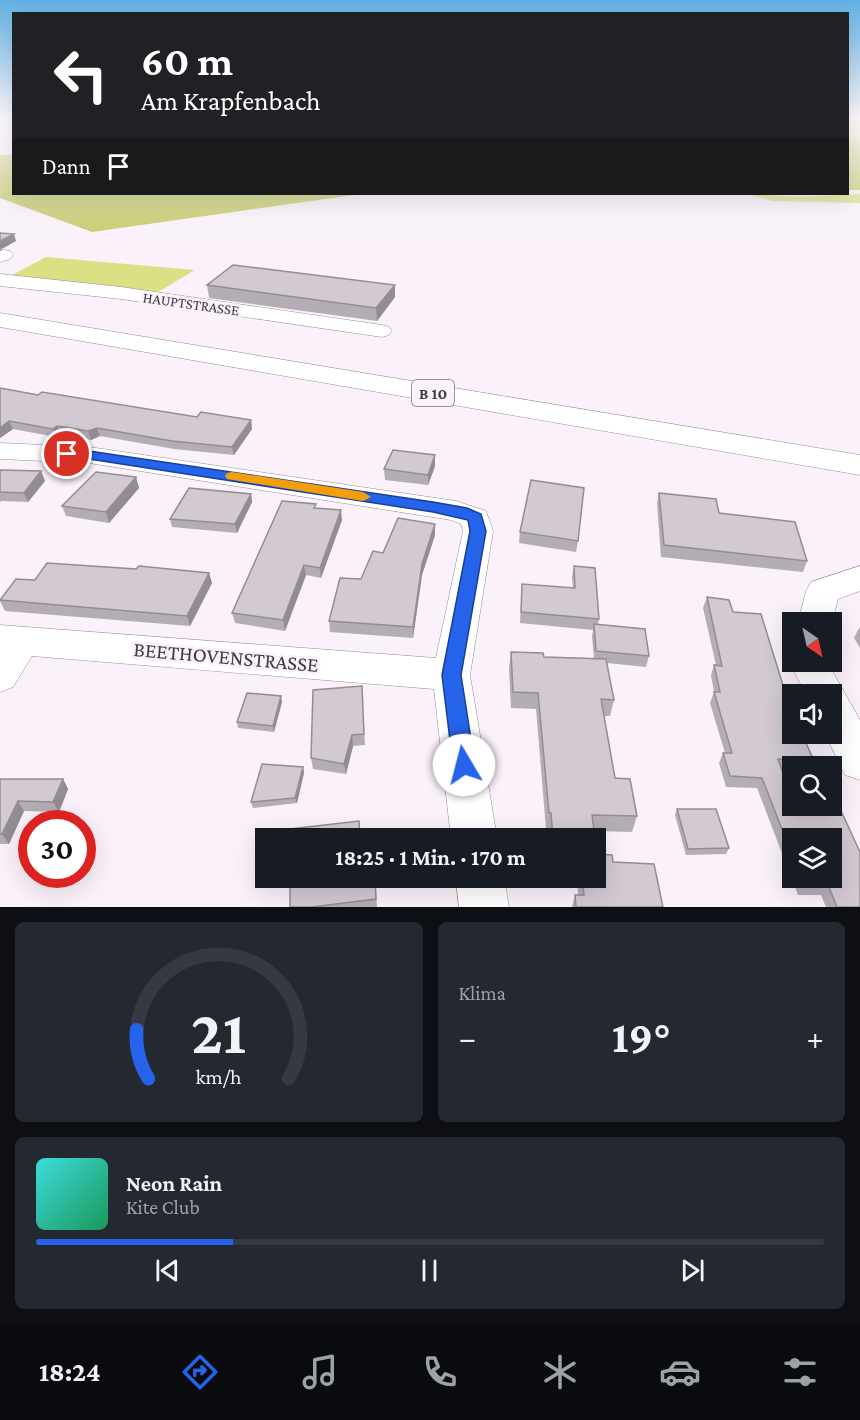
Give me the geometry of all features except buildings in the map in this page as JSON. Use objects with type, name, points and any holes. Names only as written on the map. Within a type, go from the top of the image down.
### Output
[{"type":"main road","name":"B 10","points":[[0,320],[860,465]]},
{"type":"street","name":"HAUPTSTRASSE","points":[[0,280],[141,297],[382,331]]},
{"type":"street","points":[[0,451],[89,455],[456,511],[475,518],[478,531],[451,675],[473,828]]},
{"type":"street","points":[[818,612],[823,591],[860,578]]},
{"type":"street","points":[[0,676],[12,639]]},
{"type":"street","name":"BEETHOVENSTRASSE","points":[[12,639],[451,675]]},
{"type":"street","points":[[842,726],[860,761]]},
{"type":"street","points":[[481,888],[484,907]]},
{"type":"green space","points":[[0,160],[12,160],[12,195],[354,195],[92,232],[0,198]]},
{"type":"green space","points":[[849,160],[860,160],[860,190],[849,190]]},
{"type":"green space","points":[[860,194],[860,203],[773,201],[752,195],[799,197]]},
{"type":"green space","points":[[46,257],[195,270],[158,292],[8,277]]},
{"type":"slow traffic","points":[[232,476],[363,497]]},
{"type":"route","points":[[67,454],[89,455],[433,507],[467,513],[475,518],[478,531],[451,675],[464,765]]}]
